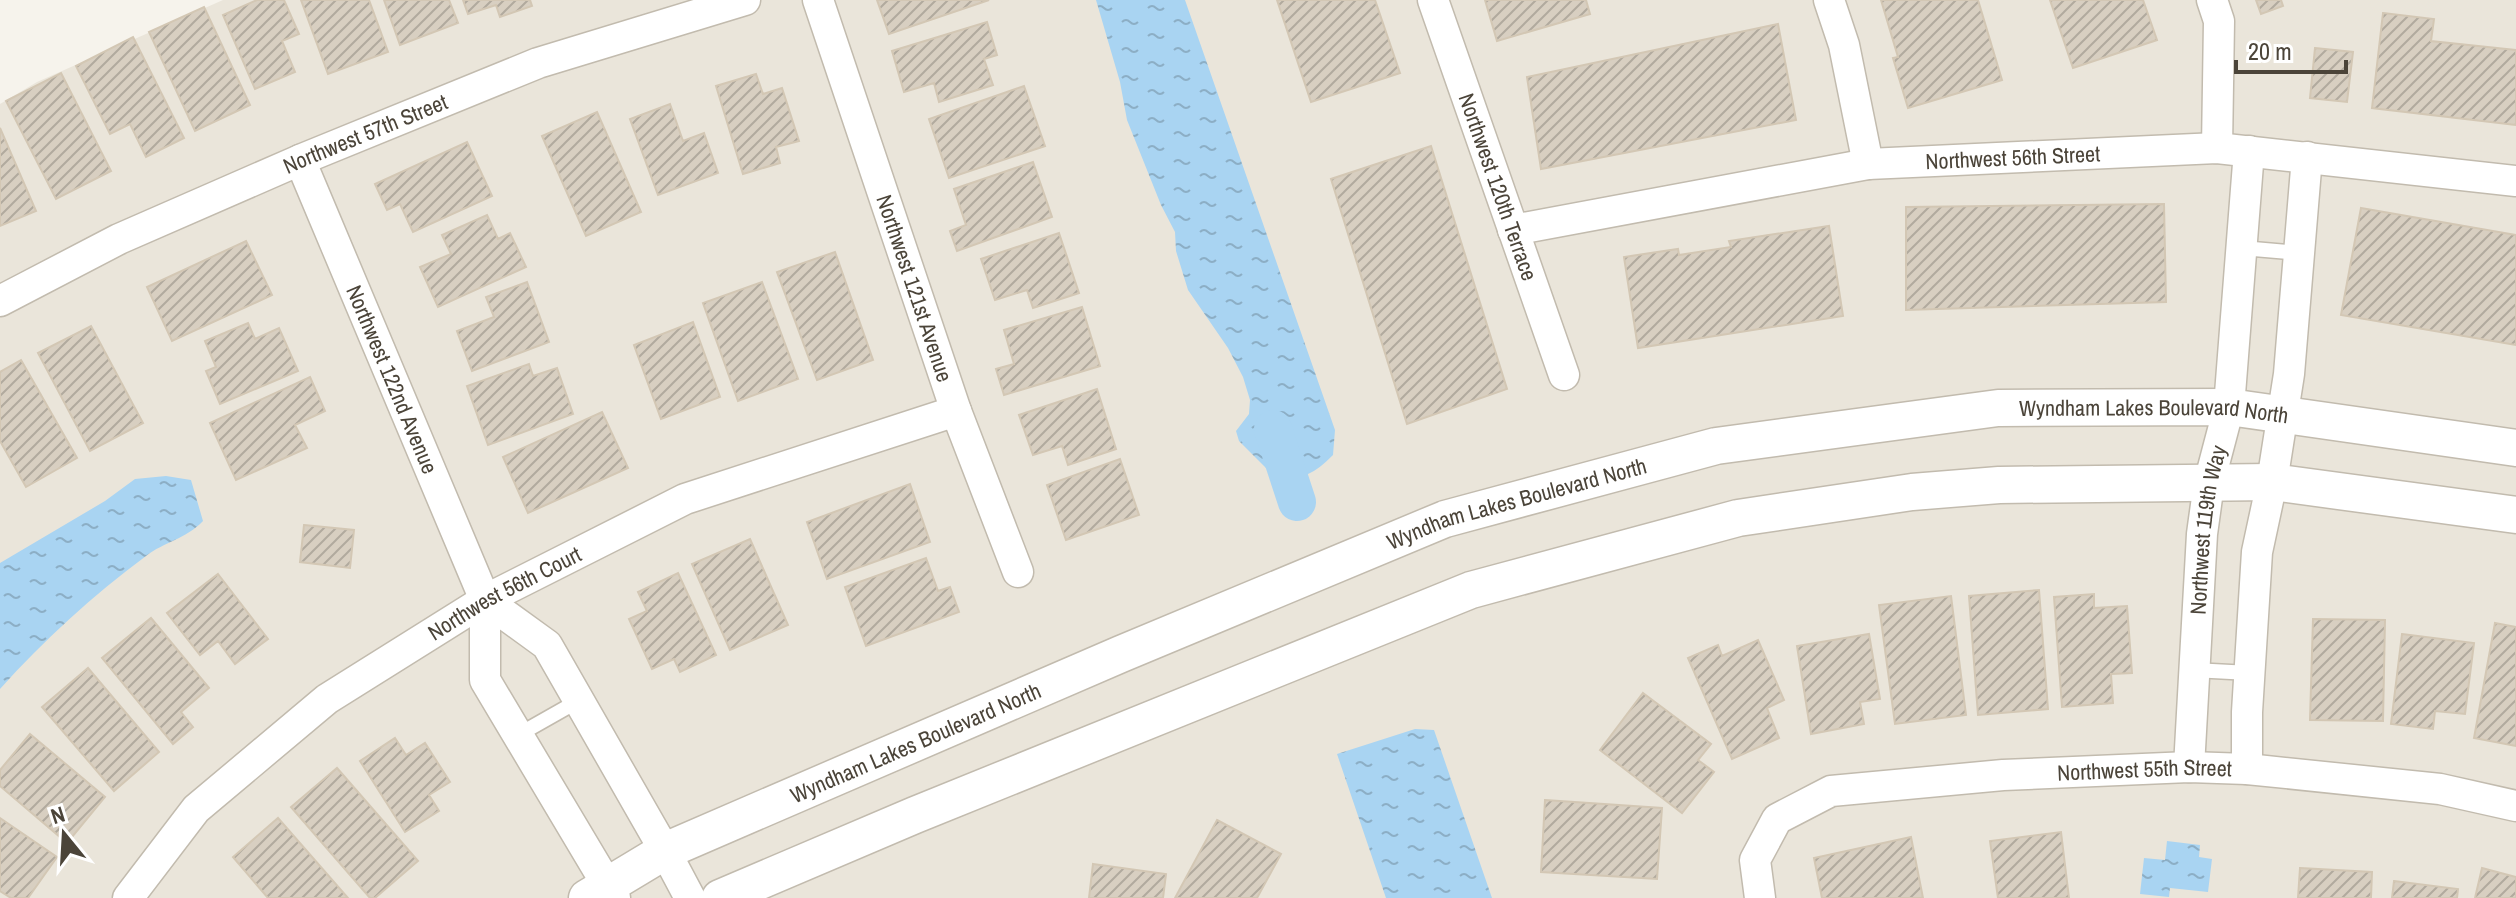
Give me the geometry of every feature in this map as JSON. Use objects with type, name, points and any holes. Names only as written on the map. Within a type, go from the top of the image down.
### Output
[{"type":"street","name":"Northwest 57th Street","points":[[0,301],[119,239],[300,160],[538,63],[745,0]]},
{"type":"street","name":"Northwest 121st Avenue","points":[[818,0],[956,411],[1018,572]]},
{"type":"street","name":"Northwest 120th Terrace","points":[[1433,0],[1564,375]]},
{"type":"street","points":[[1829,0],[1844,45],[1868,164]]},
{"type":"street","points":[[2212,0],[2219,21],[2217,148]]},
{"type":"street","name":"Northwest 56th Street","points":[[1513,230],[1868,164],[2217,148],[2516,181]]},
{"type":"street","name":"Northwest 119th Way","points":[[2189,767],[2192,670],[2202,534],[2209,483],[2229,407],[2249,151]]},
{"type":"street","points":[[2247,769],[2257,552],[2289,374],[2307,157]]},
{"type":"street","name":"Northwest 122nd Avenue","points":[[300,160],[485,600],[485,680],[603,894]]},
{"type":"street","name":"Wyndham Lakes Boulevard North","points":[[603,894],[665,851],[1121,654],[1445,519],[1716,446],[1998,408],[2229,407],[2516,448]]},
{"type":"street","name":"Northwest 56th Court","points":[[128,898],[196,809],[327,699],[485,600],[685,499],[956,411]]},
{"type":"street","points":[[720,898],[915,815],[1471,590],[1738,518],[1883,496],[1999,485],[2272,482],[2516,515]]},
{"type":"street","points":[[485,600],[547,645],[690,898]]},
{"type":"street","name":"Northwest 55th Street","points":[[1760,898],[1755,860],[1777,819],[1831,791],[2003,775],[2189,767],[2247,769],[2440,789],[2516,806]]},
{"type":"lane","points":[[2242,248],[2299,253]]},
{"type":"lane","points":[[2192,670],[2250,673]]},
{"type":"lane","points":[[518,735],[578,701]]},
{"type":"shaded area","points":[[223,0],[2516,0],[2516,898],[0,898],[0,104],[37,82]]},
{"type":"water","points":[[1096,0],[1185,0],[1335,430],[1333,455],[1308,474],[1278,480],[1239,441],[1236,431],[1249,414],[1250,400],[1243,377],[1228,348],[1188,290],[1176,251],[1175,232],[1127,120],[1120,82]]},
{"type":"water","points":[[166,476],[191,480],[203,521],[153,551],[107,587],[51,636],[0,689],[0,563],[105,501],[135,479]]},
{"type":"water","points":[[1415,729],[1434,730],[1492,898],[1386,898],[1337,754]]},
{"type":"water","points":[[2167,841],[2200,845],[2199,857],[2212,859],[2208,892],[2170,888],[2169,897],[2140,894],[2144,858],[2165,860]]},
{"type":"building","points":[[257,0],[284,0],[299,34],[282,41],[295,72],[255,89],[223,15]]},
{"type":"building","points":[[301,0],[369,0],[388,52],[328,74]]},
{"type":"building","points":[[384,0],[449,0],[458,23],[400,45]]},
{"type":"building","points":[[463,0],[530,0],[532,6],[500,17],[496,5],[468,14]]},
{"type":"building","points":[[877,0],[989,0],[889,34]]},
{"type":"building","points":[[1277,0],[1375,0],[1400,73],[1311,102]]},
{"type":"building","points":[[1485,0],[1586,0],[1590,14],[1497,41]]},
{"type":"building","points":[[1881,0],[1978,0],[2002,80],[1908,108],[1893,58],[1898,57]]},
{"type":"building","points":[[2050,0],[2143,0],[2157,40],[2073,68]]},
{"type":"building","points":[[2256,0],[2281,0],[2283,6],[2261,14]]},
{"type":"building","points":[[204,7],[250,105],[195,131],[149,32]]},
{"type":"building","points":[[2383,13],[2434,19],[2431,41],[2516,50],[2516,125],[2372,108]]},
{"type":"building","points":[[987,22],[997,55],[984,59],[993,85],[939,102],[934,83],[904,92],[892,51]]},
{"type":"building","points":[[1778,24],[1796,120],[1541,169],[1527,77]]},
{"type":"building","points":[[133,37],[184,138],[146,157],[130,124],[110,134],[76,66]]},
{"type":"building","points":[[2315,48],[2353,52],[2347,102],[2310,98]]},
{"type":"building","points":[[61,73],[111,171],[56,199],[6,101]]},
{"type":"building","points":[[756,74],[763,94],[782,88],[799,141],[776,147],[780,163],[743,174],[716,86]]},
{"type":"building","points":[[1024,86],[1045,146],[949,178],[929,119]]},
{"type":"building","points":[[670,104],[683,141],[704,133],[718,173],[658,195],[630,119]]},
{"type":"building","points":[[597,112],[641,212],[586,236],[542,136]]},
{"type":"building","points":[[0,128],[36,211],[0,226]]},
{"type":"building","points":[[467,142],[492,196],[413,232],[400,204],[387,210],[375,184]]},
{"type":"building","points":[[1431,146],[1507,389],[1407,424],[1331,179]]},
{"type":"building","points":[[1033,162],[1052,217],[957,251],[950,231],[966,225],[954,189]]},
{"type":"building","points":[[2164,204],[2166,302],[1906,310],[1906,207]]},
{"type":"building","points":[[2361,208],[2516,235],[2516,345],[2341,315]]},
{"type":"building","points":[[487,215],[498,239],[510,233],[526,267],[438,307],[420,267],[451,254],[442,235]]},
{"type":"building","points":[[1829,226],[1843,316],[1638,348],[1624,257],[1678,249],[1679,255],[1731,247],[1729,241]]},
{"type":"building","points":[[1059,233],[1079,293],[1033,308],[1027,290],[995,300],[981,259]]},
{"type":"building","points":[[246,241],[272,295],[172,341],[147,287]]},
{"type":"building","points":[[835,252],[873,360],[817,380],[777,272]]},
{"type":"building","points":[[527,282],[549,342],[472,371],[457,331],[494,317],[486,297]]},
{"type":"building","points":[[762,282],[798,379],[738,401],[703,303]]},
{"type":"building","points":[[1082,307],[1100,366],[1004,395],[996,369],[1014,364],[1004,330]]},
{"type":"building","points":[[693,322],[720,397],[661,419],[634,345]]},
{"type":"building","points":[[248,323],[255,339],[279,328],[298,371],[220,404],[206,371],[216,367],[205,341]]},
{"type":"building","points":[[91,326],[143,423],[90,451],[38,353]]},
{"type":"building","points":[[21,360],[77,458],[26,487],[0,441],[0,372]]},
{"type":"building","points":[[529,364],[533,376],[557,368],[573,414],[488,445],[467,386]]},
{"type":"building","points":[[310,377],[325,411],[295,425],[307,448],[236,480],[210,423]]},
{"type":"building","points":[[1097,389],[1116,449],[1068,465],[1062,446],[1033,455],[1019,415]]},
{"type":"building","points":[[602,412],[628,468],[528,513],[503,457]]},
{"type":"building","points":[[1120,459],[1139,515],[1066,540],[1047,485]]},
{"type":"building","points":[[910,484],[930,542],[827,579],[807,522]]},
{"type":"building","points":[[304,525],[354,530],[350,568],[300,562]]},
{"type":"building","points":[[750,539],[788,625],[730,650],[692,564]]},
{"type":"building","points":[[926,558],[938,591],[950,587],[959,612],[866,646],[845,587]]},
{"type":"building","points":[[678,573],[716,655],[680,672],[674,659],[652,669],[629,619],[647,611],[638,592]]},
{"type":"building","points":[[218,574],[268,639],[235,664],[218,641],[200,655],[167,613]]},
{"type":"building","points":[[2039,590],[2048,709],[1978,715],[1969,596]]},
{"type":"building","points":[[2094,594],[2094,608],[2127,606],[2132,673],[2111,674],[2113,703],[2062,707],[2054,597]]},
{"type":"building","points":[[1951,596],[1966,715],[1895,724],[1879,605]]},
{"type":"building","points":[[151,618],[209,688],[181,712],[193,727],[173,744],[102,658]]},
{"type":"building","points":[[2313,619],[2385,620],[2383,721],[2310,720]]},
{"type":"building","points":[[2495,623],[2516,627],[2516,746],[2474,738]]},
{"type":"building","points":[[1869,634],[1880,699],[1860,702],[1864,724],[1811,734],[1797,646]]},
{"type":"building","points":[[2402,634],[2474,643],[2465,714],[2435,711],[2433,729],[2391,724]]},
{"type":"building","points":[[1758,640],[1784,700],[1767,708],[1779,738],[1732,759],[1688,658],[1718,645],[1722,656]]},
{"type":"building","points":[[88,668],[159,752],[114,791],[42,707]]},
{"type":"building","points":[[1643,693],[1711,744],[1698,760],[1714,772],[1682,813],[1600,750]]},
{"type":"building","points":[[30,734],[105,797],[67,843],[0,786],[0,770]]},
{"type":"building","points":[[395,738],[406,755],[425,743],[450,782],[429,795],[439,811],[405,832],[360,761]]},
{"type":"building","points":[[337,768],[418,861],[375,898],[370,898],[291,807]]},
{"type":"building","points":[[1545,800],[1662,808],[1657,879],[1541,872]]},
{"type":"building","points":[[0,818],[57,857],[28,898],[11,898],[0,891]]},
{"type":"building","points":[[278,818],[348,898],[268,898],[233,857]]},
{"type":"building","points":[[1217,820],[1281,854],[1257,898],[1175,898]]},
{"type":"building","points":[[2061,832],[2069,898],[1998,898],[1990,841]]},
{"type":"building","points":[[1911,837],[1923,898],[1822,898],[1814,858]]},
{"type":"building","points":[[1093,864],[1166,874],[1163,898],[1089,898]]},
{"type":"building","points":[[2300,868],[2372,872],[2371,898],[2298,898]]},
{"type":"building","points":[[2482,868],[2516,877],[2516,898],[2475,898]]},
{"type":"building","points":[[2394,881],[2458,889],[2457,898],[2392,898]]},
{"type":"waterway","points":[[1273,429],[1297,502]]}]
